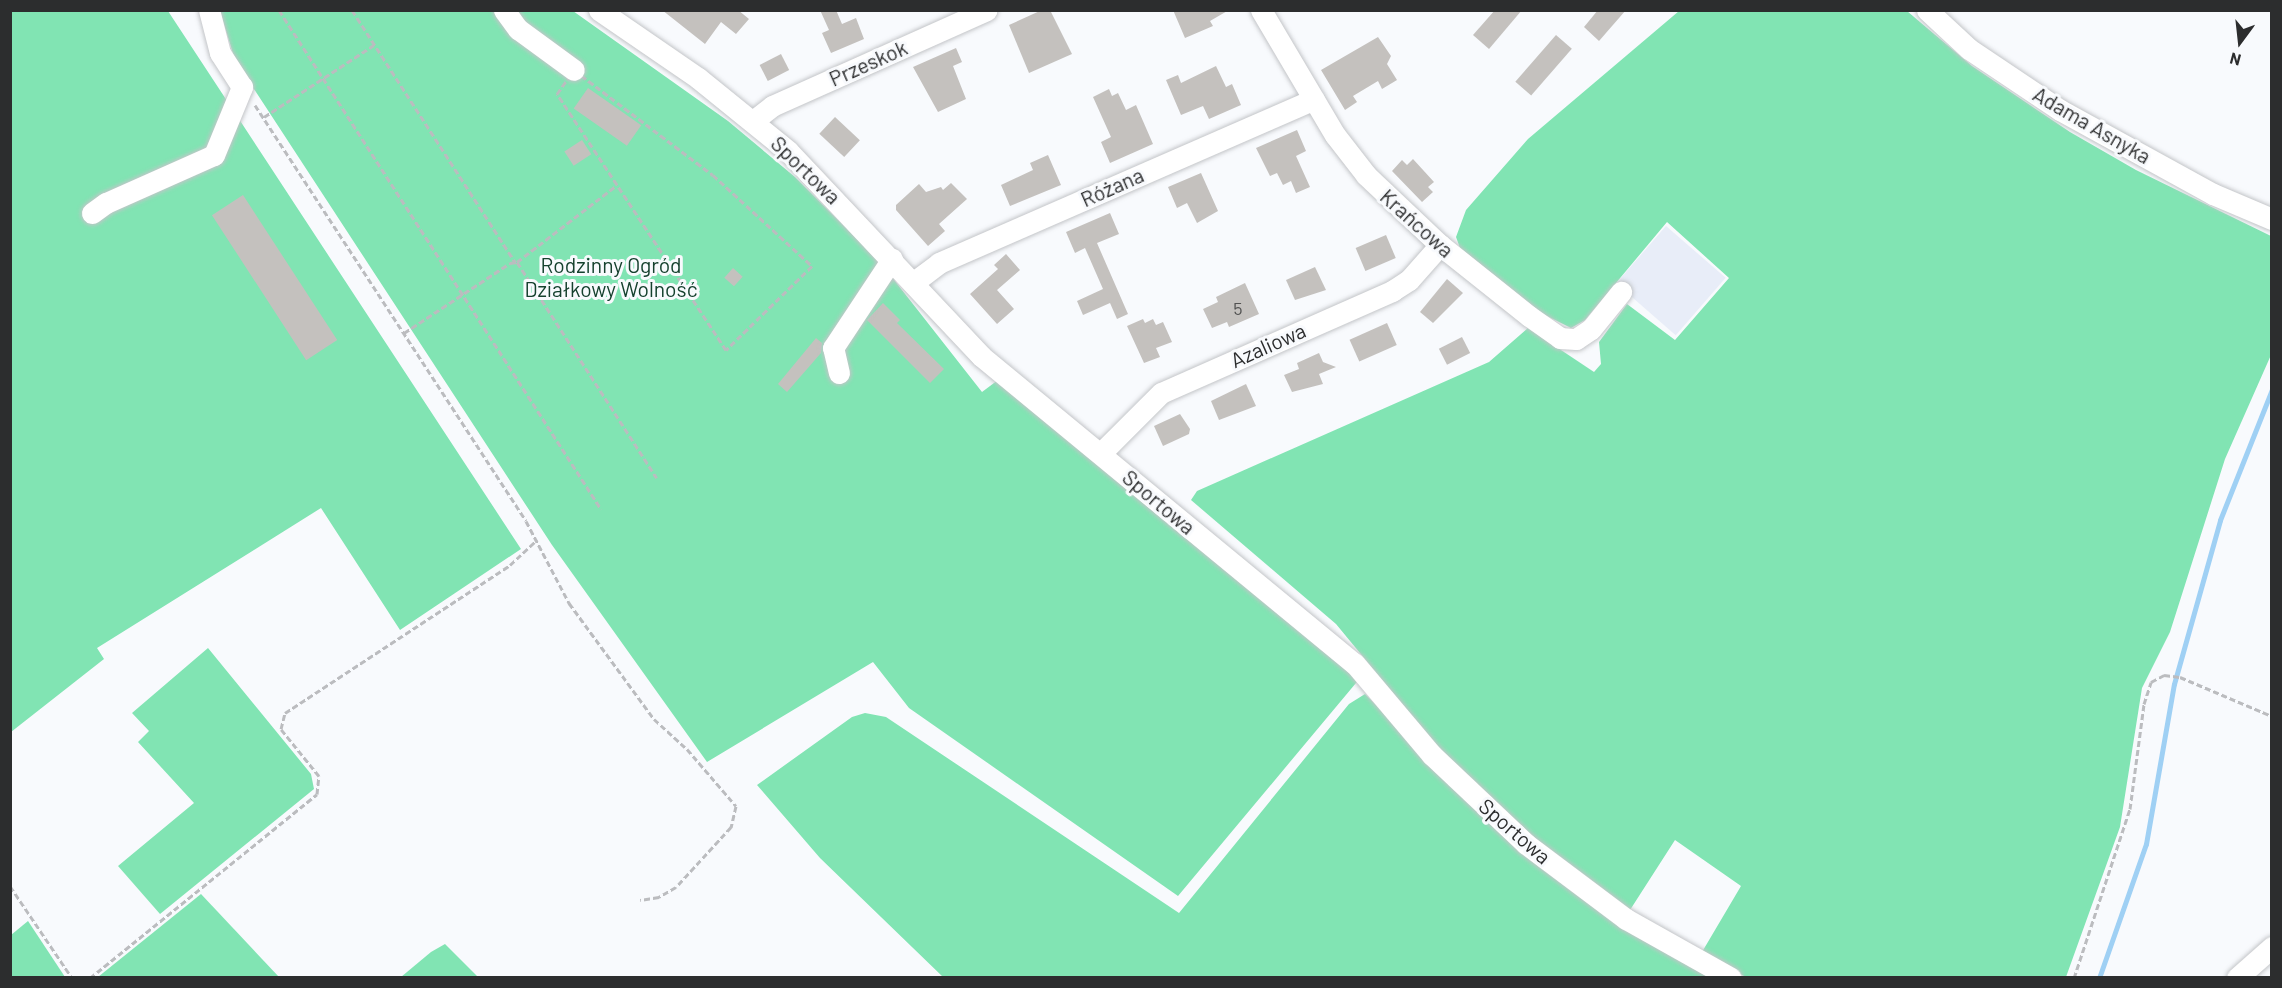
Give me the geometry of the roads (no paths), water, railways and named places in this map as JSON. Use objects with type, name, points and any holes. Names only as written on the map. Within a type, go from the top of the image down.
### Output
[{"type":"street","points":[[92,213],[106,203],[214,154],[242,87],[220,52],[209,10]]},
{"type":"street","points":[[504,10],[518,29],[574,70]]},
{"type":"street","name":"Sportowa","points":[[599,10],[688,70],[753,121],[823,185],[981,356],[1355,664],[1432,755],[1543,858],[1634,924],[1731,978]]},
{"type":"street","name":"Przeskok","points":[[753,121],[772,106],[987,10]]},
{"type":"street","name":"Krańcowa","points":[[1261,10],[1314,99],[1360,168],[1440,245],[1560,338],[1582,336],[1621,292]]},
{"type":"street","name":"Adama Asnyka","points":[[1927,10],[1969,49],[2060,110],[2213,194],[2271,219]]},
{"type":"street","name":"Różana","points":[[914,282],[939,263],[1314,99]]},
{"type":"street","name":"Azaliowa","points":[[1101,453],[1161,393],[1397,289],[1440,245]]},
{"type":"street","points":[[839,373],[833,348],[892,259]]},
{"type":"street","points":[[2238,978],[2271,947]]},
{"type":"waterway","points":[[2099,978],[2146,844],[2174,684],[2220,520],[2272,389]]},
{"type":"park label","name":"Rodzinny Ogród Działkowy Wolność","points":[[611,277]]}]
